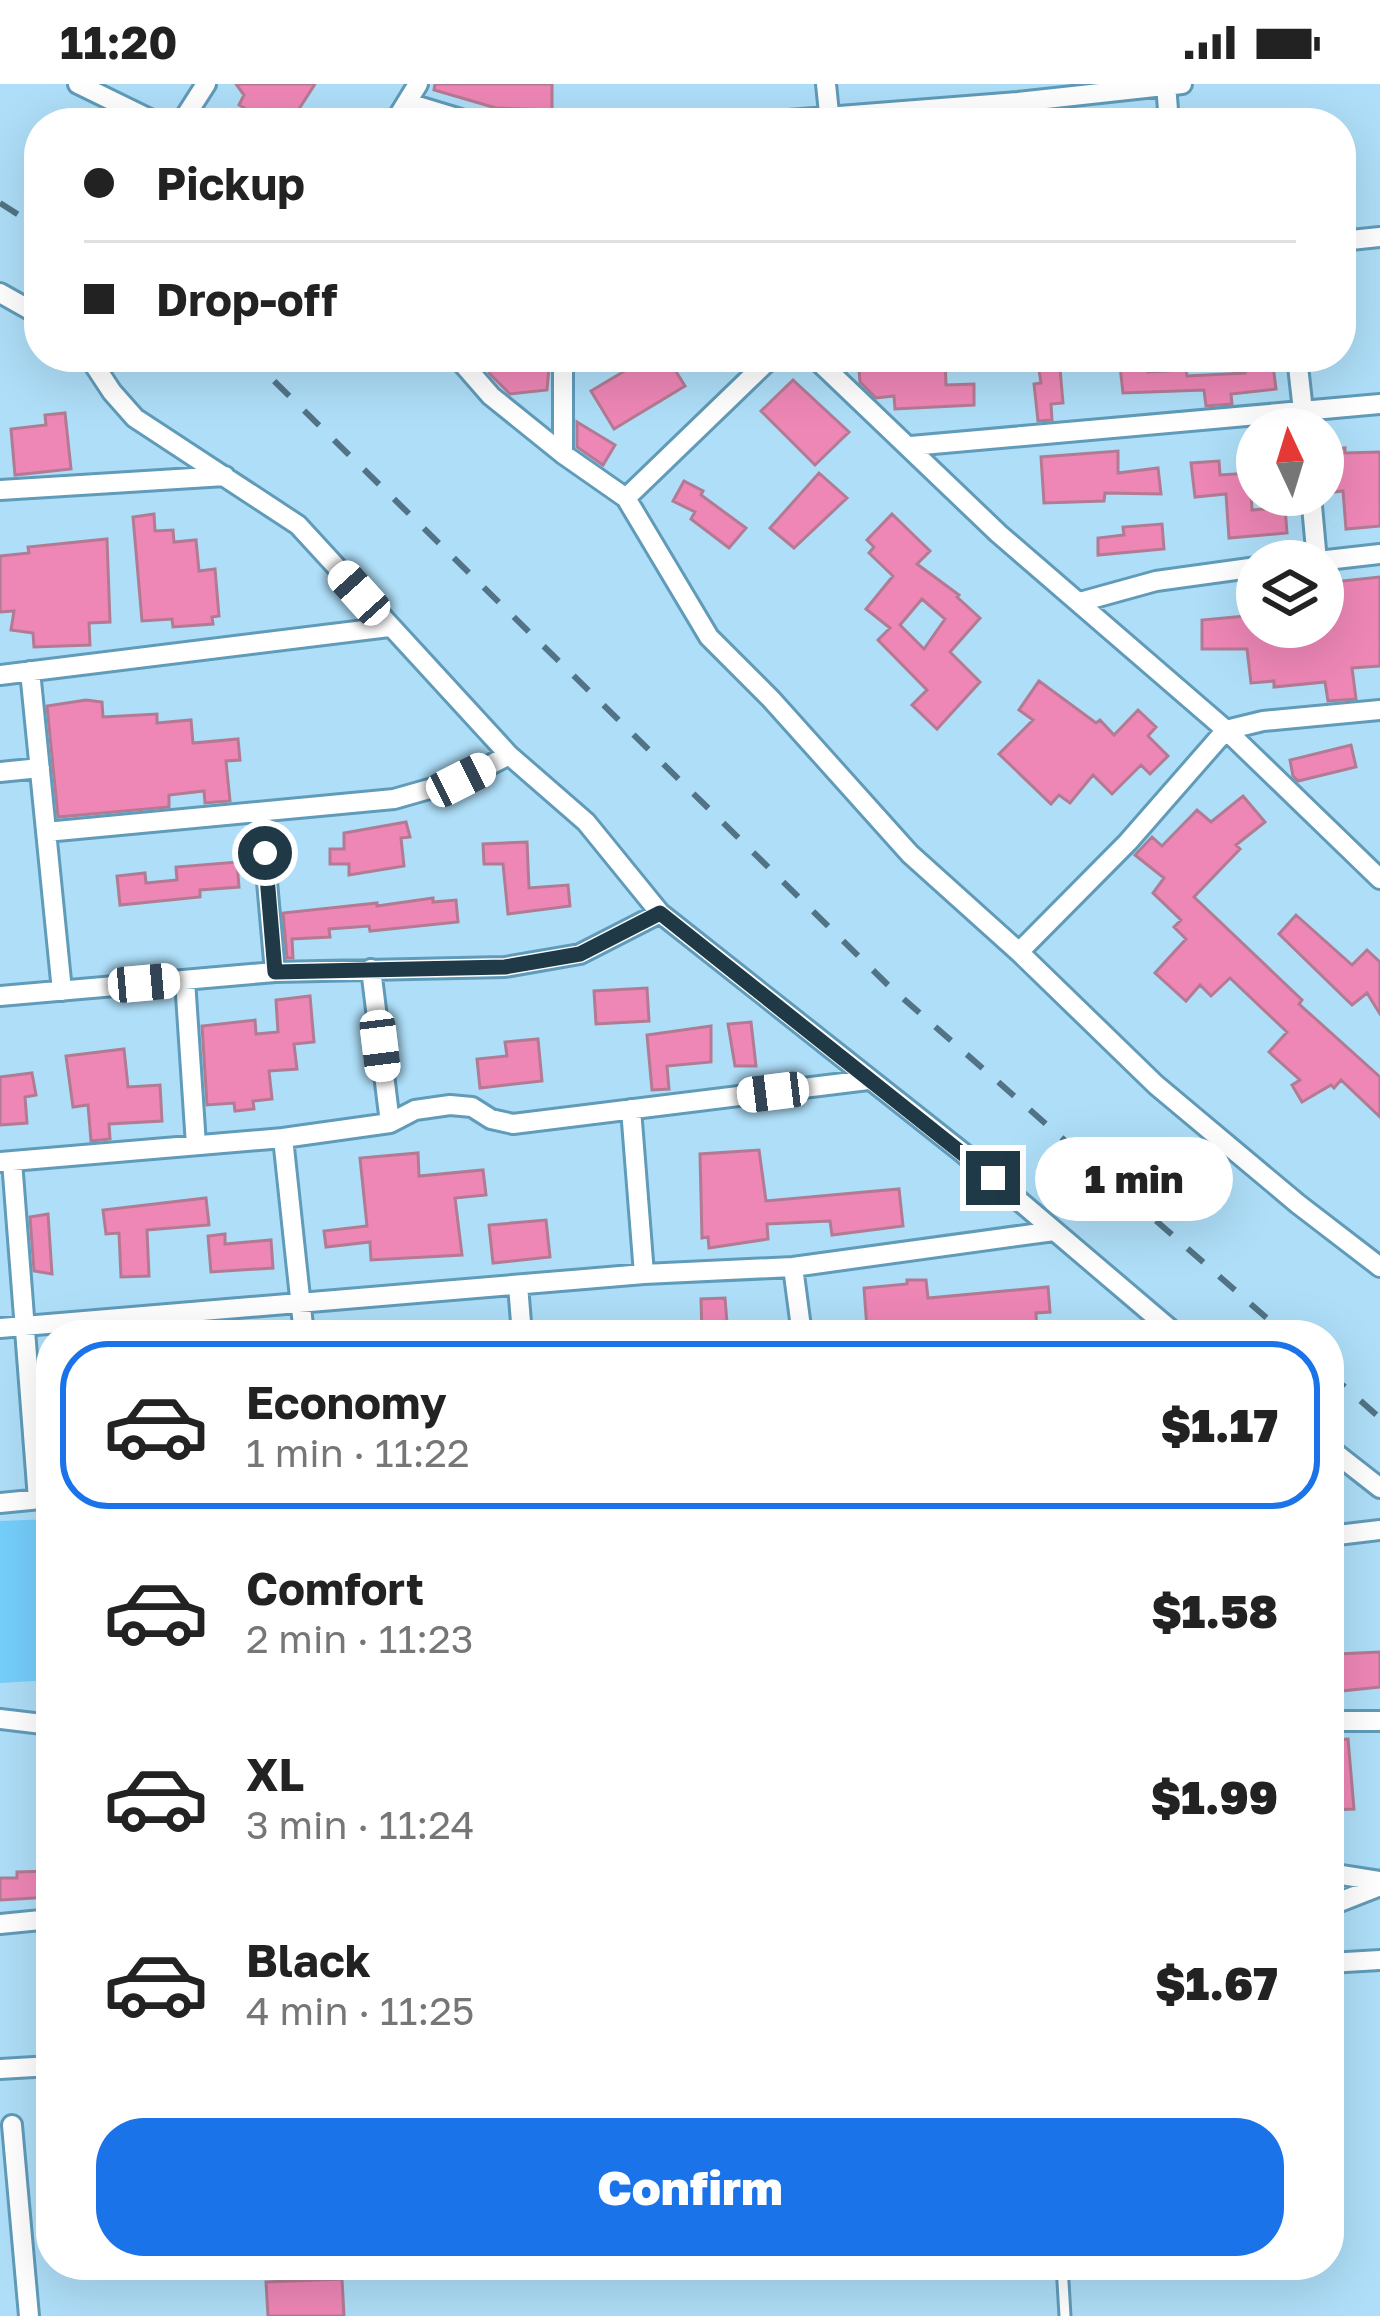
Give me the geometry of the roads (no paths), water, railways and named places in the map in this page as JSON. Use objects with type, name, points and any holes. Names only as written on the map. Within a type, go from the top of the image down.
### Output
[{"type":"street","points":[[78,84],[127,108]]},
{"type":"street","points":[[405,108],[418,84]]},
{"type":"street","points":[[952,108],[1182,84]]},
{"type":"street","points":[[408,104],[422,108]]},
{"type":"street","points":[[99,372],[135,418],[298,526],[509,755],[586,822],[660,913],[962,1152],[1159,1320]]},
{"type":"street","points":[[470,372],[491,396],[626,498],[709,637],[910,854],[1156,1085],[1380,1267]]},
{"type":"street","points":[[563,372],[563,454]]},
{"type":"street","points":[[626,498],[756,372]]},
{"type":"street","points":[[830,372],[999,534],[1226,730],[1380,879]]},
{"type":"street","points":[[1299,372],[1303,408]]},
{"type":"street","points":[[1344,412],[1380,404]]},
{"type":"street","points":[[910,446],[1236,424]]},
{"type":"street","points":[[0,490],[225,476]]},
{"type":"street","points":[[1344,558],[1380,554]]},
{"type":"street","points":[[1080,602],[1156,581],[1236,570]]},
{"type":"street","points":[[0,675],[389,627]]},
{"type":"street","points":[[30,671],[62,991]]},
{"type":"street","points":[[1019,952],[1128,842],[1226,730],[1263,721],[1380,710]]},
{"type":"street","points":[[46,832],[394,799],[461,780],[509,755]]},
{"type":"street","points":[[0,772],[40,768]]},
{"type":"street","points":[[261,814],[275,972]]},
{"type":"street","points":[[0,996],[275,972],[505,967],[580,954],[660,913]]},
{"type":"street","points":[[370,969],[390,1123]]},
{"type":"street","points":[[185,980],[196,1145]]},
{"type":"street","points":[[36,1433],[6,1161],[284,1138],[390,1123],[415,1110],[450,1106],[472,1107],[491,1119],[513,1124],[868,1080]]},
{"type":"street","points":[[631,1109],[644,1274]]},
{"type":"street","points":[[284,1138],[303,1320]]},
{"type":"street","points":[[108,1320],[644,1274],[794,1267],[1054,1231]]},
{"type":"street","points":[[794,1267],[800,1320]]},
{"type":"street","points":[[518,1285],[521,1320]]},
{"type":"street","points":[[0,1328],[36,1326]]},
{"type":"street","points":[[1344,1460],[1380,1488]]},
{"type":"street","points":[[0,1503],[36,1500]]},
{"type":"street","points":[[1344,1534],[1380,1530]]},
{"type":"street","points":[[0,1719],[36,1723]]},
{"type":"street","points":[[1344,1721],[1380,1720]]},
{"type":"street","points":[[1344,1876],[1380,1884]]},
{"type":"street","points":[[1344,1900],[1380,1884]]},
{"type":"street","points":[[0,1924],[36,1920]]},
{"type":"street","points":[[1344,1962],[1380,1960]]},
{"type":"street","points":[[0,2069],[36,2067]]},
{"type":"street","points":[[12,2125],[29,2316]]},
{"type":"lane","points":[[1063,2280],[1065,2316]]},
{"type":"railway","points":[[0,203],[24,218]]},
{"type":"railway","points":[[263,372],[889,986],[1269,1320]]},
{"type":"railway","points":[[1344,1386],[1380,1418]]}]
